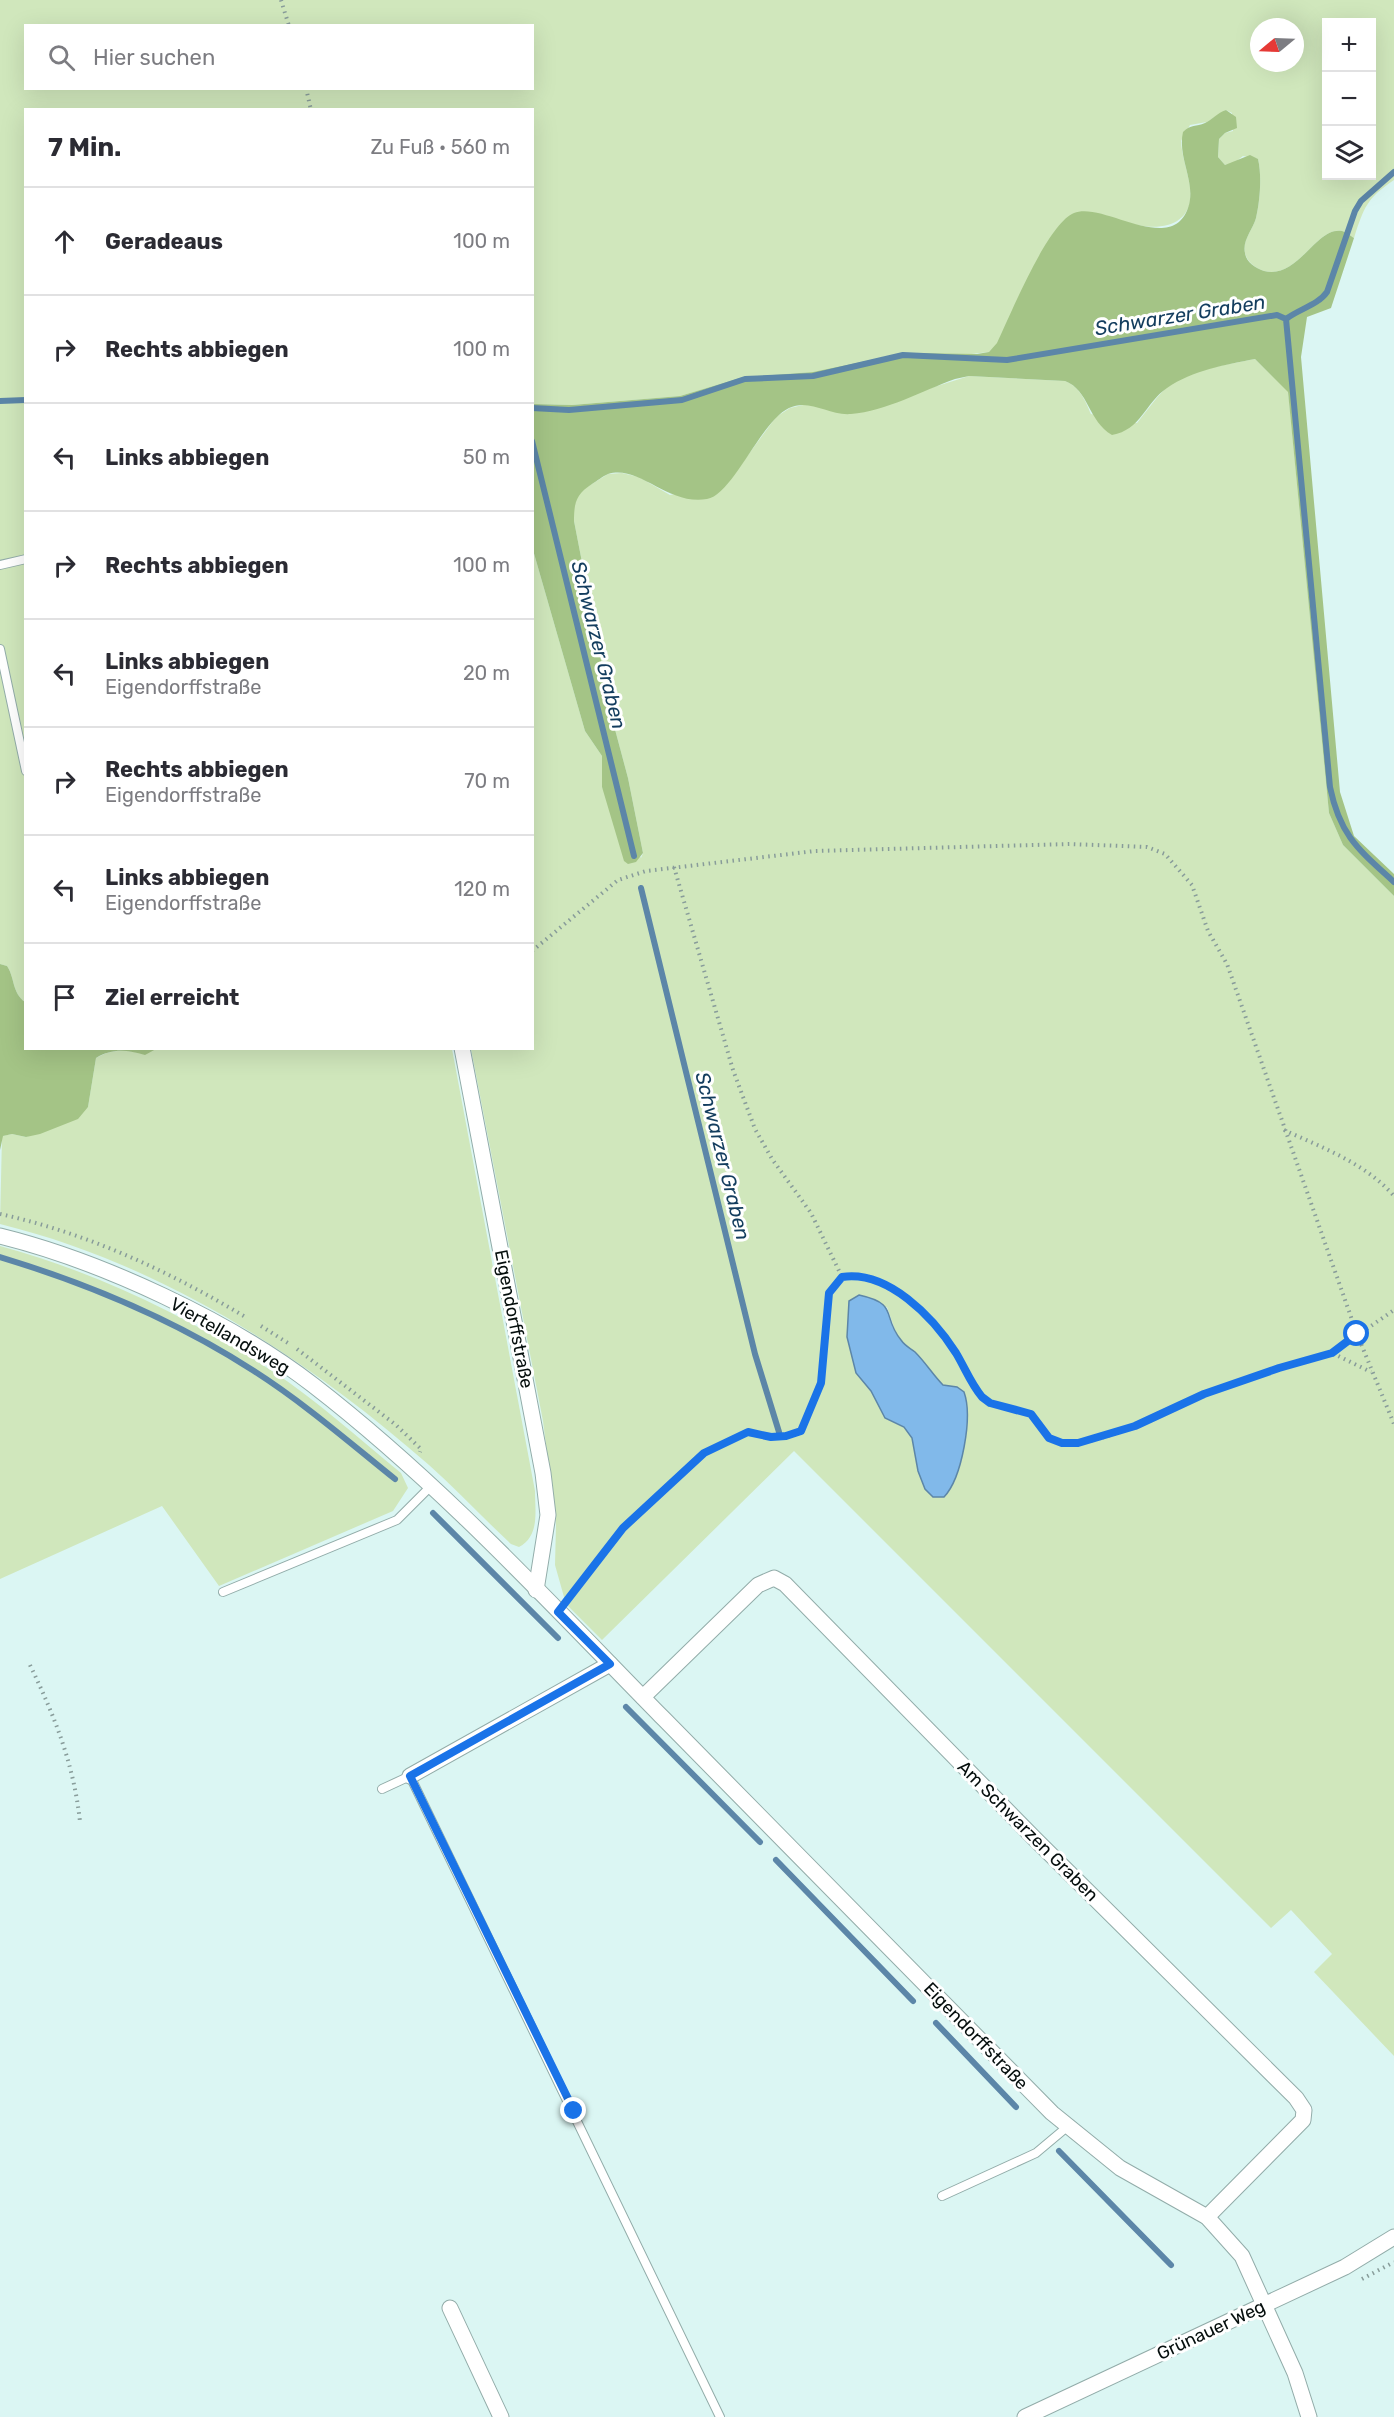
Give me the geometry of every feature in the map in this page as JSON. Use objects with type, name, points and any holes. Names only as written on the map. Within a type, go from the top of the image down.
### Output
[{"type":"street","name":"Eigendorffstraße","points":[[462,1050],[543,1473],[548,1515],[536,1590]]},
{"type":"street","name":"Viertellandsweg","points":[[0,1236],[66,1254],[165,1298],[244,1340],[311,1383],[433,1485],[466,1520]]},
{"type":"street","name":"Eigendorffstraße","points":[[466,1520],[1067,2127],[1120,2168],[1207,2217],[1242,2256],[1295,2373],[1309,2417]]},
{"type":"street","name":"Am Schwarzen Graben","points":[[643,1697],[762,1582],[774,1578],[785,1584],[1035,1839],[1296,2098],[1304,2110],[1303,2120],[1207,2217]]},
{"type":"street","points":[[410,1776],[610,1664]]},
{"type":"street","name":"Grünauer Weg","points":[[1024,2417],[1345,2266],[1394,2237]]},
{"type":"street","points":[[450,2308],[501,2417]]},
{"type":"lane","points":[[0,565],[24,559]]},
{"type":"lane","points":[[0,649],[24,762]]},
{"type":"lane","points":[[223,1592],[397,1520],[433,1485]]},
{"type":"lane","points":[[382,1789],[410,1776],[720,2417]]},
{"type":"lane","points":[[942,2196],[1036,2153],[1067,2127]]},
{"type":"path","points":[[281,0],[288,24]]},
{"type":"path","points":[[306,90],[311,108]]},
{"type":"path","points":[[534,949],[618,880],[646,871],[815,851],[1070,844],[1147,847],[1165,854],[1192,885],[1208,931],[1227,964],[1371,1373],[1394,1424]]},
{"type":"path","points":[[674,867],[733,1070],[755,1129],[772,1159],[811,1213],[842,1277]]},
{"type":"path","points":[[1284,1130],[1360,1166],[1377,1177],[1394,1196]]},
{"type":"path","points":[[558,1612],[623,1528],[704,1453],[748,1432],[771,1437],[786,1436],[801,1431],[821,1383],[829,1293],[842,1277],[868,1276],[891,1287],[940,1330],[982,1397],[990,1403],[1031,1414],[1049,1438],[1062,1443],[1078,1443],[1135,1426],[1204,1394],[1279,1368],[1332,1353],[1394,1310]]},
{"type":"path","points":[[1332,1353],[1371,1373]]},
{"type":"path","points":[[30,1665],[67,1752],[76,1788],[80,1822]]},
{"type":"green space","points":[[0,0],[1394,0],[1394,180],[1372,198],[1361,218],[1354,238],[1342,231],[1333,232],[1324,236],[1297,261],[1276,272],[1264,271],[1252,264],[1244,249],[1257,211],[1260,188],[1258,159],[1243,156],[1234,163],[1225,165],[1218,157],[1219,139],[1225,133],[1233,131],[1232,113],[1226,110],[1207,122],[1190,125],[1181,141],[1190,187],[1188,209],[1183,216],[1176,222],[1158,227],[1137,225],[989,352],[813,372],[743,377],[680,396],[572,405],[534,404],[534,108],[24,108],[24,1001],[16,990],[7,966],[0,964]]},
{"type":"green space","points":[[1226,110],[1236,117],[1237,128],[1225,133],[1219,139],[1218,157],[1225,165],[1250,155],[1258,159],[1260,188],[1257,211],[1244,249],[1249,262],[1264,271],[1276,272],[1297,261],[1324,236],[1333,232],[1342,231],[1354,238],[1331,308],[1307,317],[1301,357],[1340,792],[1354,836],[1394,874],[1394,896],[1343,845],[1329,813],[1288,392],[1255,359],[1210,369],[1177,382],[1160,394],[1130,428],[1112,435],[1098,422],[1079,391],[1065,381],[969,376],[955,379],[891,405],[864,412],[843,414],[804,405],[789,408],[768,428],[727,485],[717,495],[707,499],[693,500],[679,497],[643,479],[620,472],[606,475],[582,491],[577,500],[574,521],[613,722],[628,778],[643,853],[636,862],[628,864],[624,861],[602,787],[602,756],[585,731],[534,553],[534,404],[572,405],[680,396],[743,377],[813,372],[905,353],[977,354],[989,352],[997,343],[1030,272],[1052,234],[1063,221],[1074,213],[1087,211],[1152,228],[1167,227],[1179,222],[1188,208],[1190,199],[1182,142],[1183,132],[1205,123]]},
{"type":"green space","points":[[1255,359],[1288,391],[1329,813],[1343,845],[1394,896],[1394,2056],[1314,1972],[1332,1954],[1291,1910],[1271,1928],[794,1451],[602,1640],[566,1604],[555,1565],[556,1525],[543,1421],[471,1050],[534,1050],[534,553],[585,731],[602,756],[602,787],[641,858],[643,853],[628,778],[613,722],[574,521],[574,506],[579,492],[608,474],[622,473],[639,477],[670,495],[726,485],[776,417],[790,408],[807,404],[848,414],[969,376],[1065,381],[1078,390],[1091,414],[1137,423],[1160,394],[1173,383],[1195,373]],"holes":[[[849,1301],[887,1307],[897,1336],[943,1385],[957,1387],[968,1419],[959,1470],[944,1497],[933,1497],[918,1471],[912,1438],[904,1427],[885,1418],[871,1391],[856,1373],[847,1338]]]},
{"type":"green space","points":[[0,964],[7,966],[16,990],[24,1001],[24,1050],[154,1050],[145,1055],[120,1051],[96,1058],[88,1107],[78,1119],[40,1134],[26,1137],[12,1134],[3,1136],[0,1150]]},
{"type":"green space","points":[[152,1050],[452,1050],[535,1491],[535,1522],[526,1542],[519,1547],[511,1544],[429,1465],[332,1387],[281,1351],[174,1289],[118,1263],[60,1241],[0,1224],[2,1136],[12,1134],[26,1137],[88,1107],[96,1058],[120,1051],[145,1054]]},
{"type":"green space","points":[[0,1246],[106,1283],[208,1332],[272,1371],[306,1395],[401,1473],[408,1488],[393,1511],[219,1586],[162,1506],[0,1579]]},
{"type":"water","points":[[859,1295],[880,1302],[885,1307],[895,1332],[943,1385],[957,1387],[964,1392],[967,1416],[964,1447],[956,1476],[944,1497],[933,1497],[925,1489],[918,1471],[912,1438],[904,1427],[885,1418],[871,1391],[856,1373],[847,1337],[849,1301]]},
{"type":"waterway","points":[[1286,319],[1319,300],[1327,292],[1355,211],[1361,201],[1394,172]]},
{"type":"waterway","name":"Schwarzer Graben","points":[[534,408],[569,410],[682,400],[745,379],[813,376],[903,355],[1007,360],[1277,315],[1286,319],[1330,787],[1334,804],[1345,830],[1361,851],[1394,882]]},
{"type":"waterway","points":[[0,401],[24,400]]},
{"type":"waterway","name":"Schwarzer Graben","points":[[534,449],[634,856]]},
{"type":"waterway","name":"Schwarzer Graben","points":[[641,888],[755,1354],[779,1432]]},
{"type":"waterway","points":[[0,1257],[99,1291],[194,1335],[291,1396],[395,1479]]},
{"type":"waterway","points":[[433,1513],[558,1638]]},
{"type":"waterway","points":[[626,1707],[760,1842]]},
{"type":"waterway","points":[[776,1860],[913,2001]]},
{"type":"waterway","points":[[936,2023],[1016,2107]]},
{"type":"waterway","points":[[1059,2151],[1171,2265]]},
{"type":"route","points":[[574,2111],[410,1776],[582,1682],[610,1664],[558,1612],[623,1528],[704,1453],[748,1432],[771,1437],[786,1436],[801,1431],[821,1383],[829,1293],[842,1277],[868,1276],[891,1287],[940,1330],[982,1397],[990,1403],[1031,1414],[1041,1424],[1049,1438],[1062,1443],[1078,1443],[1135,1426],[1204,1394],[1279,1368],[1332,1353],[1357,1334]]}]
